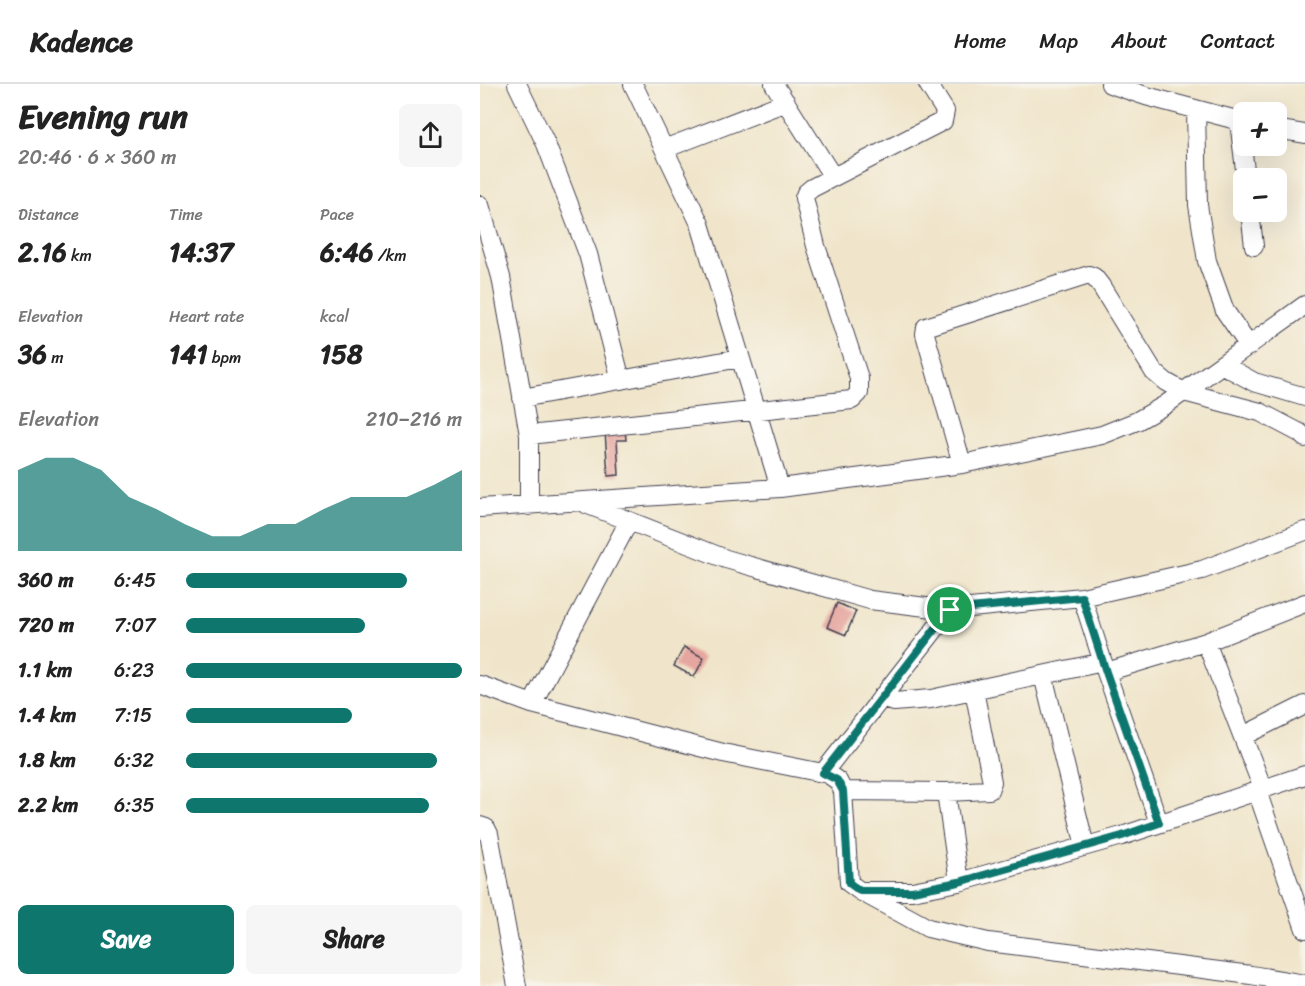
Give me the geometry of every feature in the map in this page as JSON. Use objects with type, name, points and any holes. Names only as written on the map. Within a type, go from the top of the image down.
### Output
[{"type":"street","points":[[517,84],[546,144],[588,254],[621,380]]},
{"type":"street","points":[[633,84],[700,224],[780,488]]},
{"type":"street","points":[[774,84],[833,177]]},
{"type":"street","points":[[529,435],[852,400],[859,393],[859,378],[809,222],[805,202],[806,193],[943,122],[945,111],[928,84]]},
{"type":"street","points":[[1110,84],[1146,90],[1196,109],[1233,120]]},
{"type":"street","points":[[663,149],[786,102]]},
{"type":"street","points":[[1196,109],[1198,205],[1207,261],[1225,311],[1249,346]]},
{"type":"street","points":[[1287,131],[1305,134]]},
{"type":"street","points":[[480,205],[503,284],[529,435],[529,506]]},
{"type":"street","points":[[1251,222],[1254,246]]},
{"type":"street","points":[[962,464],[926,327],[1089,275],[1095,277],[1154,372],[1166,382],[1260,412],[1305,438]]},
{"type":"street","points":[[480,508],[780,488],[962,464],[1102,435],[1137,421],[1189,389],[1305,305]]},
{"type":"street","points":[[522,398],[740,358]]},
{"type":"street","points":[[1219,368],[1254,382],[1305,397]]},
{"type":"street","points":[[581,502],[726,559],[870,600],[950,610],[1082,597],[1202,570],[1305,531]]},
{"type":"street","points":[[532,704],[629,521]]},
{"type":"street","points":[[1082,597],[1159,823]]},
{"type":"street","points":[[882,696],[894,702],[912,702],[1043,675],[1104,667],[1206,642],[1305,603]]},
{"type":"street","points":[[823,773],[950,610]]},
{"type":"street","points":[[1206,642],[1243,735],[1305,929]]},
{"type":"street","points":[[1043,675],[1085,846]]},
{"type":"street","points":[[480,685],[532,704],[723,753],[823,773],[837,780],[843,791],[849,883],[928,927],[988,942],[1305,984]]},
{"type":"street","points":[[843,791],[990,790],[992,782],[974,690]]},
{"type":"street","points":[[1243,735],[1305,705]]},
{"type":"street","points":[[860,891],[912,891],[959,882],[1085,846],[1305,775]]},
{"type":"street","points":[[946,792],[959,882]]},
{"type":"street","points":[[480,826],[486,828],[489,834],[517,986]]},
{"type":"building","points":[[625,430],[626,440],[617,440],[619,475],[608,476],[605,431]]},
{"type":"building","points":[[837,603],[856,611],[846,635],[827,627]]},
{"type":"building","points":[[684,647],[704,658],[694,677],[674,666]]},
{"type":"route","points":[[1082,597],[1159,823],[1122,836],[959,882],[912,891],[860,891],[849,883],[843,791],[837,780],[823,773],[950,610],[1082,597]]}]
